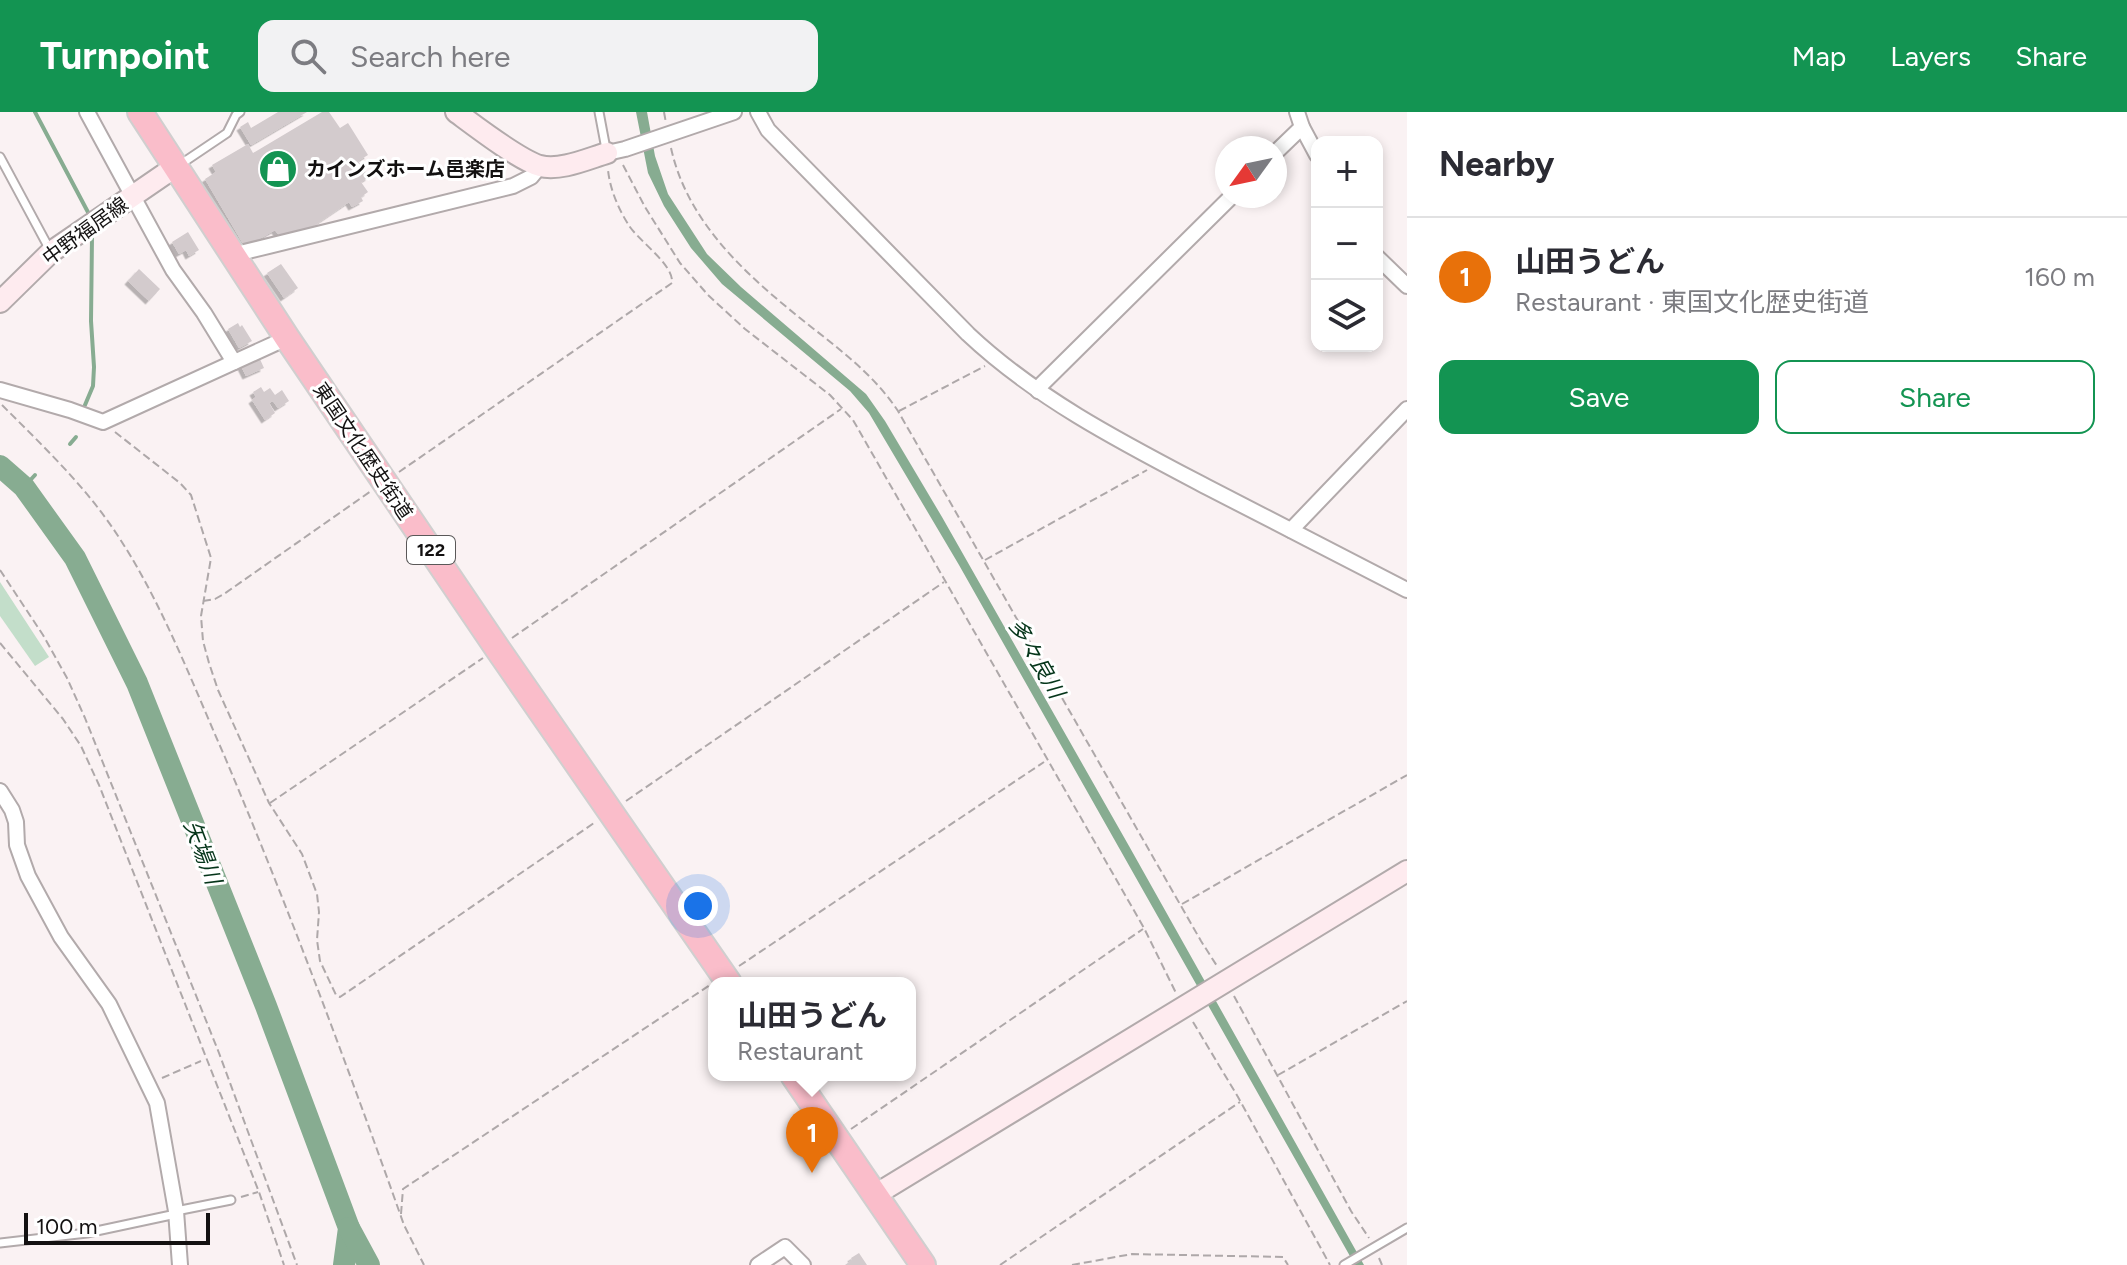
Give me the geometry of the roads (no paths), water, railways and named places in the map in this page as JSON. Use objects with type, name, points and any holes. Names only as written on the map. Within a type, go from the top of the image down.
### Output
[{"type":"highway","name":"東国文化歴史街道","points":[[140,112],[384,482],[726,977]]},
{"type":"highway","points":[[797,1081],[923,1265]]},
{"type":"street","points":[[87,112],[173,270],[234,362]]},
{"type":"street","points":[[456,112],[540,166],[575,163],[734,112]]},
{"type":"street","points":[[758,112],[768,130],[956,322],[996,360],[1038,391],[1155,460],[1407,590]]},
{"type":"street","points":[[1287,137],[1300,119],[1311,142]]},
{"type":"street","points":[[232,255],[513,186],[531,177],[540,166]]},
{"type":"street","name":"中野福居線","points":[[0,302],[51,252],[175,167]]},
{"type":"street","points":[[1038,391],[1220,208]]},
{"type":"street","points":[[1383,263],[1407,286]]},
{"type":"street","points":[[0,390],[103,422],[287,338]]},
{"type":"street","points":[[1291,530],[1407,409]]},
{"type":"street","points":[[0,791],[12,810],[19,855],[35,890],[61,937],[109,1004],[157,1103],[176,1212],[180,1265]]},
{"type":"street","points":[[875,1195],[1407,871]]},
{"type":"street","points":[[758,1265],[785,1247],[803,1265]]},
{"type":"lane","points":[[175,167],[227,133],[240,112]]},
{"type":"lane","points":[[599,112],[601,131],[617,151]]},
{"type":"lane","points":[[0,157],[51,252]]},
{"type":"lane","points":[[0,1243],[87,1233],[231,1200]]},
{"type":"lane","points":[[1344,1265],[1407,1228]]},
{"type":"waterway","points":[[35,112],[90,216]]},
{"type":"waterway","points":[[85,405],[93,386],[94,367],[92,237]]},
{"type":"waterway","points":[[70,444],[76,437]]},
{"type":"waterway","name":"矢場川","points":[[0,466],[24,487],[75,558],[137,683],[266,1006],[349,1228],[344,1265]]},
{"type":"waterway","points":[[24,487],[35,475]]},
{"type":"waterway","points":[[349,1228],[369,1265]]},
{"type":"place","name":"カインズホーム邑楽店","points":[[278,169]]},
{"type":"place","name":"山田うどん","points":[[812,1173]]},
{"type":"water label","name":"多々良川","points":[[1037,658]]}]
